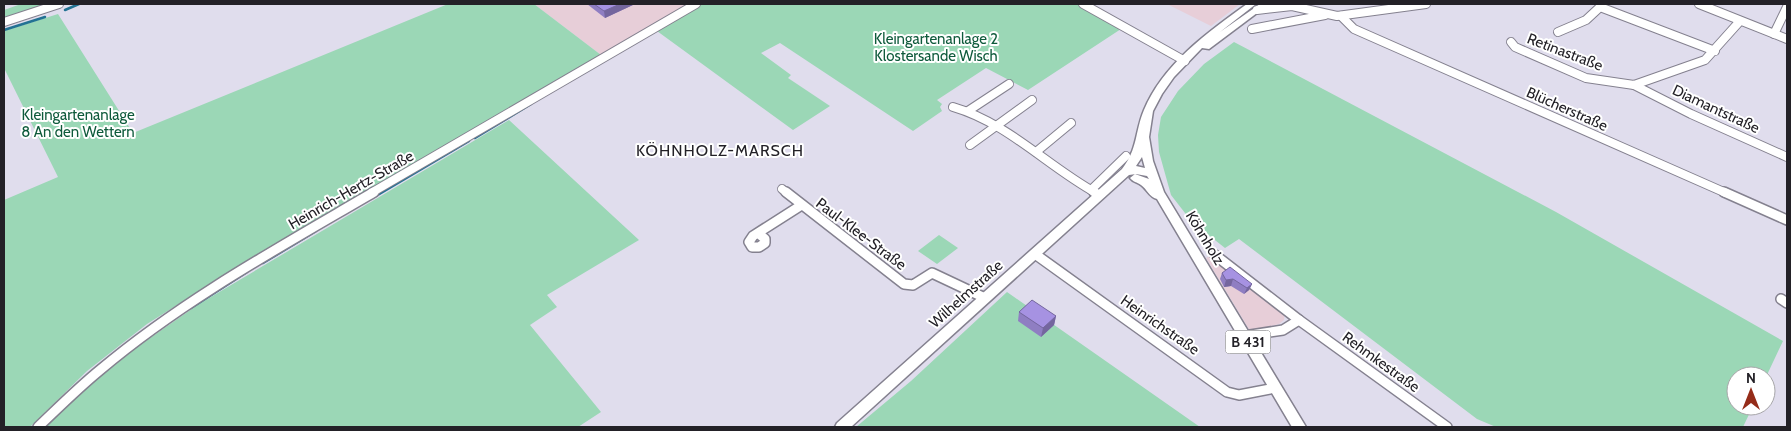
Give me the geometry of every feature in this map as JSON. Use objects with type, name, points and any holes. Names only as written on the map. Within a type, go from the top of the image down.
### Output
[{"type":"main road","name":"B 431","points":[[1185,61],[1254,7],[1265,4]]},
{"type":"main road","name":"Köhnholz","points":[[1185,61],[1157,92],[1148,112],[1143,131],[1152,173],[1168,208],[1299,427]]},
{"type":"main road","points":[[1143,131],[1136,160],[1130,175],[1145,182],[1168,208]]},
{"type":"main road","name":"Wilhelmstraße","points":[[842,427],[1035,254],[1095,193],[1130,175],[1152,173]]},
{"type":"street","points":[[4,22],[59,4]]},
{"type":"street","name":"Heinrich-Hertz-Straße","points":[[38,427],[100,370],[199,297],[696,4]]},
{"type":"street","points":[[1084,4],[1185,61]]},
{"type":"street","points":[[1294,4],[1307,6],[1325,15]]},
{"type":"street","points":[[1252,29],[1325,15],[1341,16],[1426,4]]},
{"type":"street","points":[[1699,4],[1787,39]]},
{"type":"street","points":[[1254,7],[1307,6]]},
{"type":"street","points":[[1558,32],[1586,20],[1600,6],[1715,51]]},
{"type":"street","points":[[1774,34],[1787,7]]},
{"type":"street","name":"Blücherstraße","points":[[1341,16],[1354,29],[1787,220]]},
{"type":"street","name":"Retinastraße","points":[[1511,42],[1515,47],[1586,78],[1634,85],[1705,60],[1740,21]]},
{"type":"street","points":[[968,111],[1009,84]]},
{"type":"street","name":"Diamantstraße","points":[[1634,85],[1707,122],[1787,157]]},
{"type":"street","points":[[970,144],[997,127],[1032,100]]},
{"type":"street","points":[[953,107],[968,111],[997,127],[1036,152],[1065,175],[1095,193],[1126,156]]},
{"type":"street","points":[[1036,152],[1071,123]]},
{"type":"street","name":"Paul-Klee-Straße","points":[[782,190],[800,206],[906,285],[914,284],[932,273],[986,298]]},
{"type":"street","name":"Paul-Klee-Straße","points":[[758,233],[800,206]]},
{"type":"street","name":"Heinrichstraße","points":[[1035,254],[1228,392],[1239,395],[1275,388]]},
{"type":"street","name":"Rehmkestraße","points":[[1215,255],[1299,320],[1447,427]]},
{"type":"street","points":[[1244,336],[1283,330],[1299,320]]},
{"type":"shaded area","points":[[534,4],[691,4],[601,55]]},
{"type":"shaded area","points":[[1167,4],[1240,4],[1211,26]]},
{"type":"shaded area","points":[[1212,255],[1285,312],[1284,320],[1279,324],[1250,331],[1206,258]]},
{"type":"green space","points":[[21,4],[56,4],[4,20],[4,10]]},
{"type":"green space","name":"Kleingartenanlage 8 An den Wettern","points":[[448,4],[534,4],[601,55],[333,214],[223,276],[147,324],[87,371],[30,427],[4,427],[4,200],[58,177],[4,68],[4,31],[58,14],[133,133]]},
{"type":"green space","name":"Kleingartenanlage 2 Klostersande Wisch","points":[[702,4],[1078,4],[1121,29],[1028,90],[986,68],[937,100],[942,104],[940,107],[942,111],[913,131],[780,43],[761,53],[791,75],[788,78],[830,106],[793,130],[657,31]]},
{"type":"green space","points":[[1234,42],[1556,212],[1783,341],[1771,366],[1726,366],[1726,416],[1748,416],[1743,427],[1496,427],[1477,419],[1239,239],[1225,248],[1192,222],[1171,195],[1159,152],[1158,135],[1161,117],[1178,91],[1204,64]]},
{"type":"green space","points":[[509,120],[639,240],[547,295],[557,307],[530,325],[601,412],[578,427],[45,427],[86,387],[137,347],[199,304]]},
{"type":"green space","points":[[939,235],[958,248],[937,264],[918,251]]},
{"type":"green space","points":[[1007,292],[1200,427],[856,427],[911,381]]},
{"type":"building","points":[[594,4],[620,4],[604,11]]},
{"type":"building","points":[[1230,267],[1252,284],[1247,288],[1233,279],[1226,280],[1222,273]]},
{"type":"building","points":[[1032,300],[1056,316],[1043,328],[1019,312]]},
{"type":"waterway","points":[[65,10],[79,4]]},
{"type":"waterway","points":[[4,30],[45,17]]},
{"type":"waterway","points":[[475,138],[531,104]]},
{"type":"waterway","points":[[376,196],[469,141]]},
{"type":"waterway","points":[[263,263],[316,231]]},
{"type":"waterway","points":[[191,308],[247,272]]},
{"type":"district","name":"KÖHNHOLZ-MARSCH","points":[[720,150]]}]
